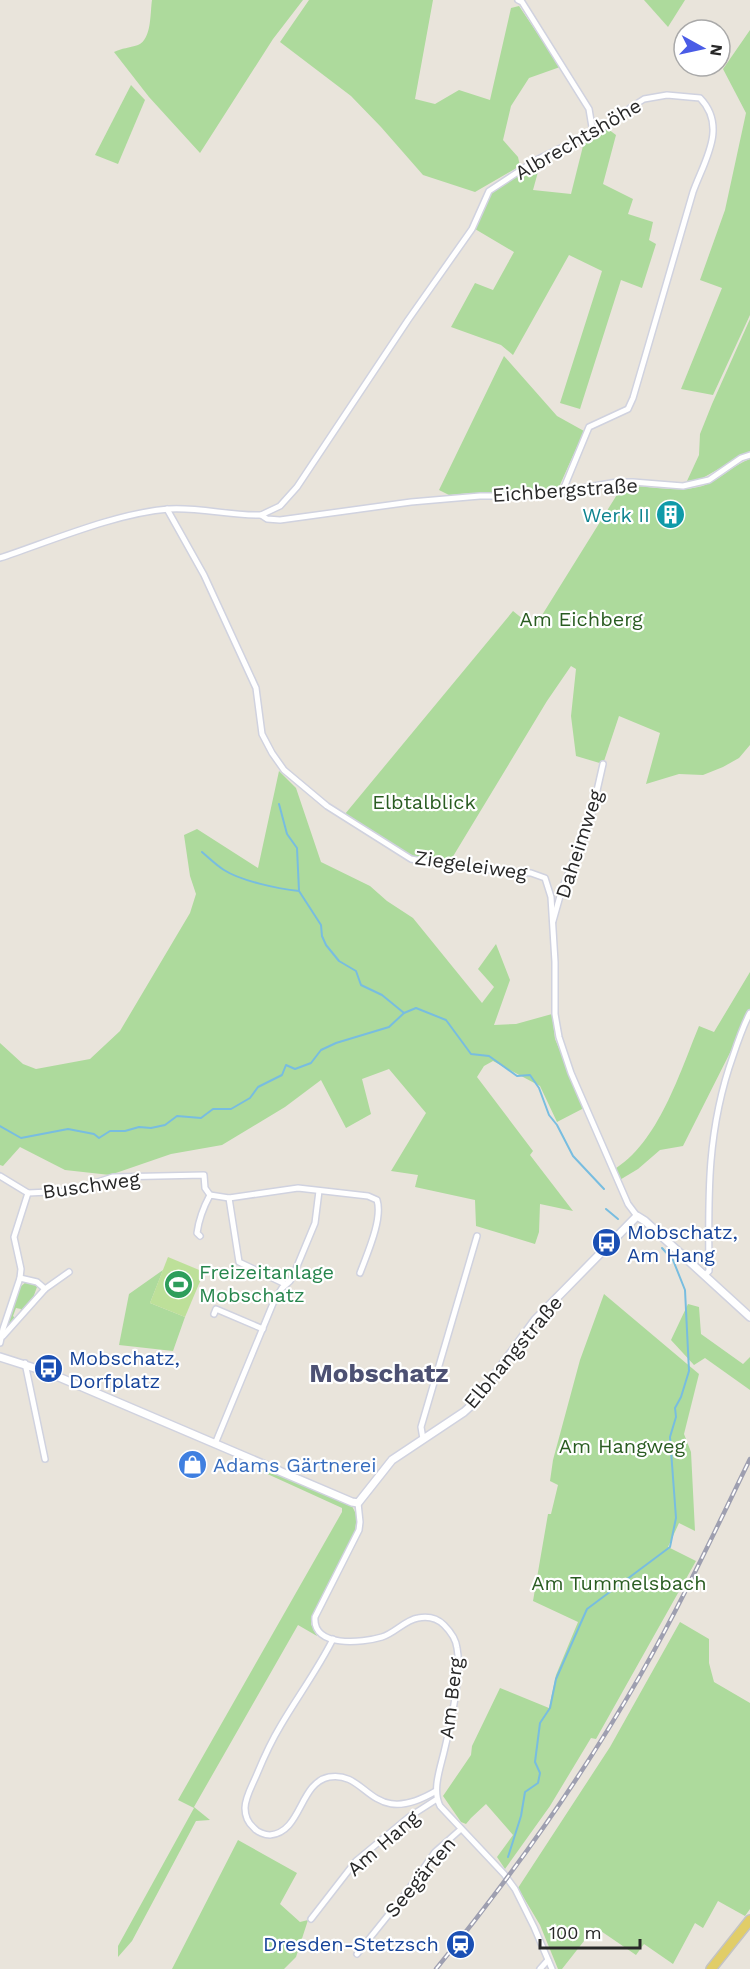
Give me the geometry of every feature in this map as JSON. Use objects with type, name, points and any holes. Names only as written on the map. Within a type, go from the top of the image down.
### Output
[{"type":"main road","points":[[711,1969],[750,1920]]},
{"type":"street","points":[[518,0],[522,2],[589,109],[593,133]]},
{"type":"street","name":"Albrechtshöhe","points":[[261,515],[280,506],[297,487],[408,320],[472,229],[489,191],[536,160],[612,123],[644,99],[667,95],[700,98],[708,107],[713,124],[713,144],[693,192],[633,398],[628,409],[589,427],[563,490]]},
{"type":"street","name":"Eichbergstraße","points":[[0,558],[135,515],[167,509],[261,515],[267,519],[280,520],[411,502],[480,496],[524,496],[625,482],[683,486],[709,480],[741,458],[750,455]]},
{"type":"street","name":"Ziegeleiweg","points":[[167,509],[204,575],[256,688],[262,734],[284,770],[327,806],[411,859],[454,867],[540,875],[545,878],[549,887],[553,922],[555,1014],[559,1037],[575,1082],[628,1204],[637,1216]]},
{"type":"street","name":"Daheimweg","points":[[553,922],[562,889],[591,817],[603,764]]},
{"type":"street","points":[[705,1275],[709,1270],[709,1164],[714,1129],[728,1071],[750,1013]]},
{"type":"street","name":"Buschweg","points":[[0,1176],[28,1193],[70,1191],[113,1177],[204,1175],[205,1188],[210,1195]]},
{"type":"street","points":[[200,1236],[197,1233],[198,1223],[210,1195],[229,1198],[286,1189],[368,1196],[377,1200],[378,1208],[375,1227],[360,1274]]},
{"type":"street","points":[[215,1444],[274,1301],[293,1276],[315,1223],[319,1191]]},
{"type":"street","name":"Buschweg","points":[[20,1278],[21,1269],[14,1237],[28,1193]]},
{"type":"street","points":[[229,1198],[239,1262],[285,1284]]},
{"type":"street","points":[[637,1216],[750,1317]]},
{"type":"street","name":"Elbhangstraße","points":[[358,1503],[387,1465],[475,1402],[535,1320],[637,1216]]},
{"type":"street","points":[[423,1439],[421,1427],[477,1236]]},
{"type":"street","points":[[1,1340],[45,1289],[69,1272]]},
{"type":"street","points":[[1,1340],[20,1278],[37,1282],[45,1289]]},
{"type":"street","points":[[214,1314],[216,1309],[263,1329]]},
{"type":"street","points":[[0,1357],[25,1364],[358,1503],[360,1522],[356,1538],[315,1617],[316,1628],[320,1634],[333,1640],[268,1748],[245,1806],[247,1820],[255,1830],[267,1836],[280,1833],[291,1822],[314,1785],[327,1778],[339,1777],[351,1781],[373,1798],[398,1805],[416,1801],[436,1791]]},
{"type":"street","points":[[25,1364],[45,1459]]},
{"type":"street","name":"Am Berg","points":[[333,1640],[363,1641],[381,1637],[414,1618],[421,1617],[436,1619],[450,1632],[457,1648],[457,1666],[449,1731],[436,1791],[437,1799]]},
{"type":"street","points":[[437,1799],[440,1806],[504,1874],[515,1889],[552,1969]]},
{"type":"street","name":"Am Hang","points":[[311,1919],[356,1862],[409,1817],[437,1799]]},
{"type":"street","name":"Seegärten","points":[[357,1954],[435,1852],[461,1829]]},
{"type":"street","points":[[540,1969],[548,1960]]},
{"type":"green space","points":[[152,0],[303,0],[273,39],[200,153],[149,97],[114,52],[143,42],[148,32]]},
{"type":"green space","points":[[309,0],[433,0],[415,99],[435,104],[459,90],[490,100],[511,8],[519,6],[560,67],[529,78],[511,106],[503,140],[518,157],[520,166],[475,192],[423,175],[351,96],[280,42]]},
{"type":"green space","points":[[644,0],[685,0],[668,27]]},
{"type":"green space","points":[[750,30],[750,315],[713,395],[681,389],[722,288],[700,280],[725,210],[746,113],[728,78],[732,78],[732,56]]},
{"type":"green space","points":[[131,85],[145,100],[118,164],[95,155]]},
{"type":"green space","points":[[608,129],[616,135],[603,184],[633,199],[628,214],[653,222],[649,240],[656,244],[642,288],[621,280],[580,409],[560,403],[602,271],[569,255],[513,355],[501,345],[451,327],[475,283],[493,290],[514,252],[475,229],[491,193],[541,161],[533,190],[571,194],[584,142]]},
{"type":"green space","points":[[750,319],[750,451],[701,479],[687,481],[699,455],[700,434]]},
{"type":"green space","points":[[504,356],[557,416],[584,431],[559,487],[537,492],[449,495],[439,490]]},
{"type":"green space","points":[[750,459],[750,745],[739,758],[703,775],[679,774],[646,784],[660,733],[619,716],[603,764],[576,756],[571,716],[576,669],[571,666],[547,701],[449,863],[411,857],[345,814],[513,611],[534,628],[623,485],[667,489],[700,487]]},
{"type":"green space","points":[[279,771],[296,788],[321,862],[370,886],[387,901],[413,918],[482,1003],[494,987],[478,969],[496,944],[510,980],[494,1025],[516,1024],[552,1014],[555,1039],[584,1108],[557,1122],[540,1086],[493,1061],[484,1066],[477,1077],[533,1151],[530,1155],[573,1211],[540,1204],[539,1232],[535,1244],[476,1226],[475,1200],[415,1187],[418,1175],[391,1171],[426,1113],[389,1069],[362,1079],[371,1114],[346,1128],[321,1080],[285,1107],[222,1145],[171,1154],[110,1175],[65,1170],[20,1147],[3,1166],[0,1165],[0,1043],[23,1064],[36,1069],[90,1059],[120,1031],[190,913],[196,894],[190,876],[184,835],[197,829],[258,868]]},
{"type":"green space","points":[[750,972],[750,1013],[683,1146],[660,1150],[638,1169],[618,1181],[613,1170],[643,1143],[655,1125],[666,1106],[699,1026],[714,1032]]},
{"type":"green space","name":"Freizeitanlage Mobschatz","points":[[168,1257],[204,1272],[185,1317],[150,1303]]},
{"type":"green space","points":[[163,1270],[150,1303],[185,1317],[173,1351],[119,1345],[129,1294]]},
{"type":"green space","points":[[26,1282],[37,1287],[33,1298],[20,1313],[21,1309],[16,1308],[13,1316],[16,1319],[6,1330],[19,1288]]},
{"type":"green space","points":[[604,1294],[699,1374],[684,1434],[691,1452],[695,1531],[679,1523],[668,1547],[696,1561],[596,1739],[591,1738],[550,1806],[505,1869],[497,1857],[513,1835],[486,1804],[466,1824],[461,1822],[443,1796],[471,1755],[472,1746],[500,1688],[549,1708],[556,1675],[578,1622],[533,1601],[548,1514],[551,1514],[558,1485],[550,1481],[553,1460],[580,1360]]},
{"type":"green space","points":[[688,1304],[699,1307],[701,1334],[743,1364],[750,1357],[750,1390],[705,1358],[694,1365],[671,1340]]},
{"type":"green space","points":[[264,1469],[352,1506],[357,1516],[355,1531],[312,1616],[311,1624],[317,1636],[298,1625],[194,1807],[210,1820],[196,1821],[132,1941],[118,1957],[118,1946],[194,1808],[178,1800],[342,1512],[342,1508],[263,1472]]},
{"type":"green space","points":[[680,1622],[709,1639],[709,1663],[714,1682],[750,1703],[750,1909],[745,1916],[718,1901],[703,1928],[695,1923],[673,1964],[644,1944],[636,1955],[595,1927],[562,1969],[558,1969],[540,1925],[518,1888],[610,1747]]},
{"type":"green space","points":[[238,1840],[297,1873],[280,1904],[300,1922],[308,1920],[296,1957],[284,1969],[172,1969]]},
{"type":"waterway","points":[[279,804],[287,834],[297,848],[299,891]]},
{"type":"waterway","points":[[202,852],[221,868],[240,878],[299,891],[321,925],[326,945],[339,961],[356,971],[361,985],[382,995],[404,1013]]},
{"type":"waterway","points":[[0,1126],[21,1138],[68,1129],[94,1134],[99,1138],[110,1131],[165,1125],[177,1116],[201,1118],[213,1109],[231,1109],[250,1098],[258,1087],[282,1075],[286,1065],[295,1069],[311,1063],[321,1050],[336,1043],[389,1027],[404,1013],[416,1008],[446,1020],[471,1054],[489,1056],[517,1076],[530,1075],[539,1088],[549,1115],[557,1125],[573,1156],[604,1189]]},
{"type":"waterway","points":[[606,1209],[618,1219]]},
{"type":"waterway","points":[[508,1857],[521,1816],[525,1792],[538,1783],[540,1773],[535,1762],[540,1723],[550,1708],[556,1679],[587,1609],[670,1547],[676,1518],[670,1437],[676,1417],[675,1408],[689,1371],[685,1290],[673,1260],[662,1248]]},
{"type":"railway","points":[[436,1969],[545,1826],[618,1713],[670,1621],[750,1459]]},
{"type":"place","name":"Werk II","points":[[671,515]]},
{"type":"place","name":"Mobschatz, Am Hang","points":[[606,1243]]},
{"type":"place","name":"Freizeitanlage Mobschatz","points":[[178,1284]]},
{"type":"place","name":"Mobschatz, Dorfplatz","points":[[48,1369]]},
{"type":"place","name":"Adams Gärtnerei","points":[[192,1465]]},
{"type":"place","name":"Dresden-Stetzsch","points":[[460,1944]]},
{"type":"district","name":"Mobschatz","points":[[379,1373]]},
{"type":"park label","name":"Am Eichberg","points":[[581,619]]},
{"type":"park label","name":"Elbtalblick","points":[[424,802]]},
{"type":"park label","name":"Am Hangweg","points":[[622,1446]]},
{"type":"park label","name":"Am Tummelsbach","points":[[619,1583]]}]
